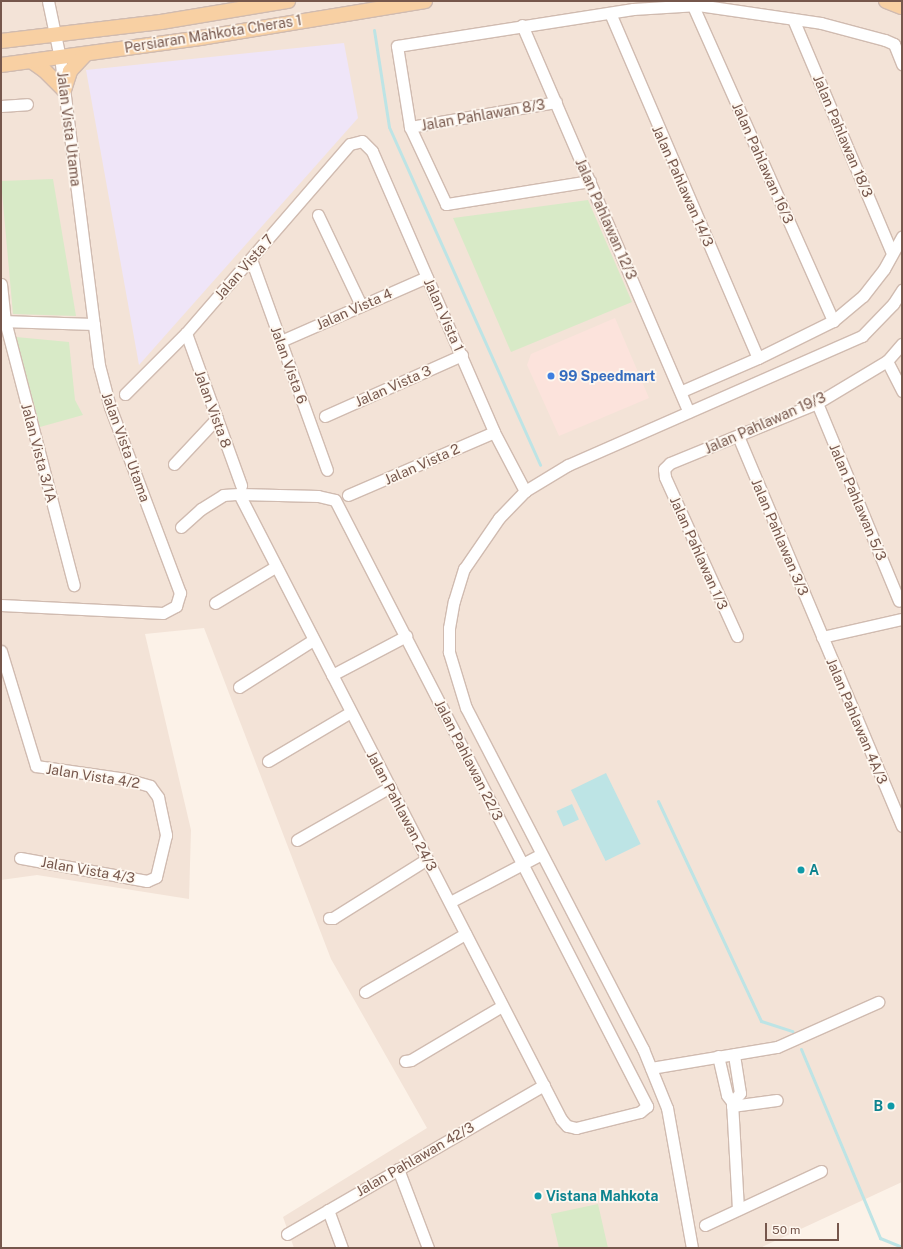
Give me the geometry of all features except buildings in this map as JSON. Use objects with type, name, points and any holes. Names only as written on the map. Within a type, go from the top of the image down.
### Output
[{"type":"main road","name":"Persiaran Mahkota Cheras 1","points":[[1,40],[161,22],[288,1]]},
{"type":"main road","name":"Persiaran Mahkota Cheras 1","points":[[1,65],[85,55],[425,1]]},
{"type":"main road","points":[[886,1],[902,7]]},
{"type":"main road","points":[[31,61],[44,70],[64,90],[70,71],[85,55]]},
{"type":"street","name":"Jalan Vista Utama","points":[[1,605],[163,614],[173,610],[180,598],[166,551],[110,407],[99,365],[60,58],[48,1]]},
{"type":"street","points":[[590,181],[446,204],[410,127],[397,46],[522,25],[610,14],[633,9],[693,6],[821,23],[886,40],[894,44],[902,64]]},
{"type":"street","name":"Jalan Pahlawan 16/3","points":[[693,6],[833,321]]},
{"type":"street","name":"Jalan Pahlawan 14/3","points":[[610,14],[758,358]]},
{"type":"street","name":"Jalan Pahlawan 18/3","points":[[793,20],[892,253]]},
{"type":"street","name":"Jalan Pahlawan 12/3","points":[[522,25],[682,391],[689,412]]},
{"type":"street","name":"Jalan Pahlawan 8/3","points":[[410,127],[556,102]]},
{"type":"street","points":[[1,106],[28,104]]},
{"type":"street","name":"Jalan Vista 7","points":[[125,394],[186,333],[350,144],[362,141]]},
{"type":"street","name":"Jalan Vista 1","points":[[362,141],[372,151],[462,355],[494,432],[525,491]]},
{"type":"street","points":[[318,215],[361,305]]},
{"type":"street","points":[[682,391],[758,358],[833,321],[863,296],[884,269],[902,237]]},
{"type":"street","name":"Jalan Vista 6","points":[[251,259],[327,470]]},
{"type":"street","name":"Jalan Vista 4","points":[[281,341],[427,277]]},
{"type":"street","name":"Jalan Vista 3/1A","points":[[1,284],[3,321],[74,585]]},
{"type":"street","points":[[692,1248],[667,1108],[651,1068],[540,855],[466,708],[449,652],[450,621],[464,569],[499,518],[525,491],[568,465],[862,336],[893,304],[902,290]]},
{"type":"street","points":[[3,321],[94,324]]},
{"type":"street","name":"Jalan Vista 8","points":[[186,333],[217,418],[240,490]]},
{"type":"street","name":"Jalan Pahlawan 19/3","points":[[664,469],[670,463],[817,403],[887,360],[902,344]]},
{"type":"street","name":"Jalan Vista 3","points":[[325,416],[462,355]]},
{"type":"street","points":[[887,360],[902,391]]},
{"type":"street","name":"Jalan Pahlawan 5/3","points":[[817,403],[899,601]]},
{"type":"street","points":[[174,464],[217,418]]},
{"type":"street","name":"Jalan Vista 2","points":[[348,495],[494,432]]},
{"type":"street","name":"Jalan Pahlawan 3/3","points":[[738,436],[822,637]]},
{"type":"street","name":"Jalan Pahlawan 1/3","points":[[664,469],[665,478],[737,636]]},
{"type":"street","points":[[181,527],[201,509],[223,495],[240,490]]},
{"type":"street","name":"Jalan Pahlawan 24/3","points":[[240,490],[275,567],[450,902],[502,1006],[567,1126]]},
{"type":"street","name":"Jalan Pahlawan 22/3","points":[[240,490],[318,496],[335,500],[406,636],[521,864],[647,1106],[640,1112],[576,1128],[567,1126]]},
{"type":"street","points":[[215,603],[275,567]]},
{"type":"street","points":[[822,637],[902,620]]},
{"type":"street","points":[[332,675],[406,636]]},
{"type":"street","name":"Jalan Pahlawan 4A/3","points":[[822,637],[902,826]]},
{"type":"street","points":[[239,687],[313,640]]},
{"type":"street","name":"Jalan Vista 4/2","points":[[1,651],[36,766],[126,779],[150,786],[158,796],[166,835],[156,877]]},
{"type":"street","points":[[268,761],[351,712]]},
{"type":"street","points":[[297,840],[390,787]]},
{"type":"street","points":[[450,902],[540,855]]},
{"type":"street","name":"Jalan Vista 4/3","points":[[20,858],[147,881],[156,877]]},
{"type":"street","points":[[329,918],[333,918],[427,859]]},
{"type":"street","points":[[365,992],[465,934]]},
{"type":"street","points":[[651,1068],[734,1054],[791,1042],[878,1002]]},
{"type":"street","points":[[405,1061],[411,1060],[502,1006]]},
{"type":"street","points":[[732,1104],[740,1093],[734,1054]]},
{"type":"street","points":[[718,1056],[727,1095],[732,1104],[738,1209]]},
{"type":"street","name":"Jalan Pahlawan 42/3","points":[[287,1234],[544,1085]]},
{"type":"street","points":[[732,1104],[777,1100]]},
{"type":"street","points":[[398,1169],[428,1248]]},
{"type":"street","points":[[705,1225],[821,1171]]},
{"type":"street","points":[[328,1210],[342,1248]]},
{"type":"shaded area","points":[[1,1],[902,1],[902,1182],[760,1248],[294,1248],[283,1217],[427,1128],[331,959],[204,628],[145,634],[191,830],[189,899],[37,875],[1,880]]},
{"type":"shaded area","points":[[344,43],[358,118],[139,365],[86,70]]},
{"type":"shaded area","points":[[615,318],[649,398],[559,436],[527,365],[531,354]]},
{"type":"green space","points":[[53,179],[76,316],[13,314],[1,181]]},
{"type":"green space","points":[[588,200],[632,302],[511,352],[453,218]]},
{"type":"green space","points":[[16,337],[69,342],[75,400],[83,415],[40,427]]},
{"type":"green space","points":[[598,1204],[608,1248],[559,1248],[551,1214]]},
{"type":"water","points":[[606,773],[641,844],[606,861],[571,790]]},
{"type":"water","points":[[572,804],[579,820],[563,826],[556,811]]},
{"type":"waterway","points":[[374,30],[389,127],[540,465]]},
{"type":"waterway","points":[[658,801],[761,1021],[792,1031]]},
{"type":"waterway","points":[[801,1049],[880,1238],[902,1247]]},
{"type":"place","name":"99 Speedmart","points":[[551,376]]},
{"type":"place","name":"A","points":[[801,870]]},
{"type":"place","name":"B","points":[[891,1106]]},
{"type":"place","name":"Vistana Mahkota","points":[[538,1196]]}]
